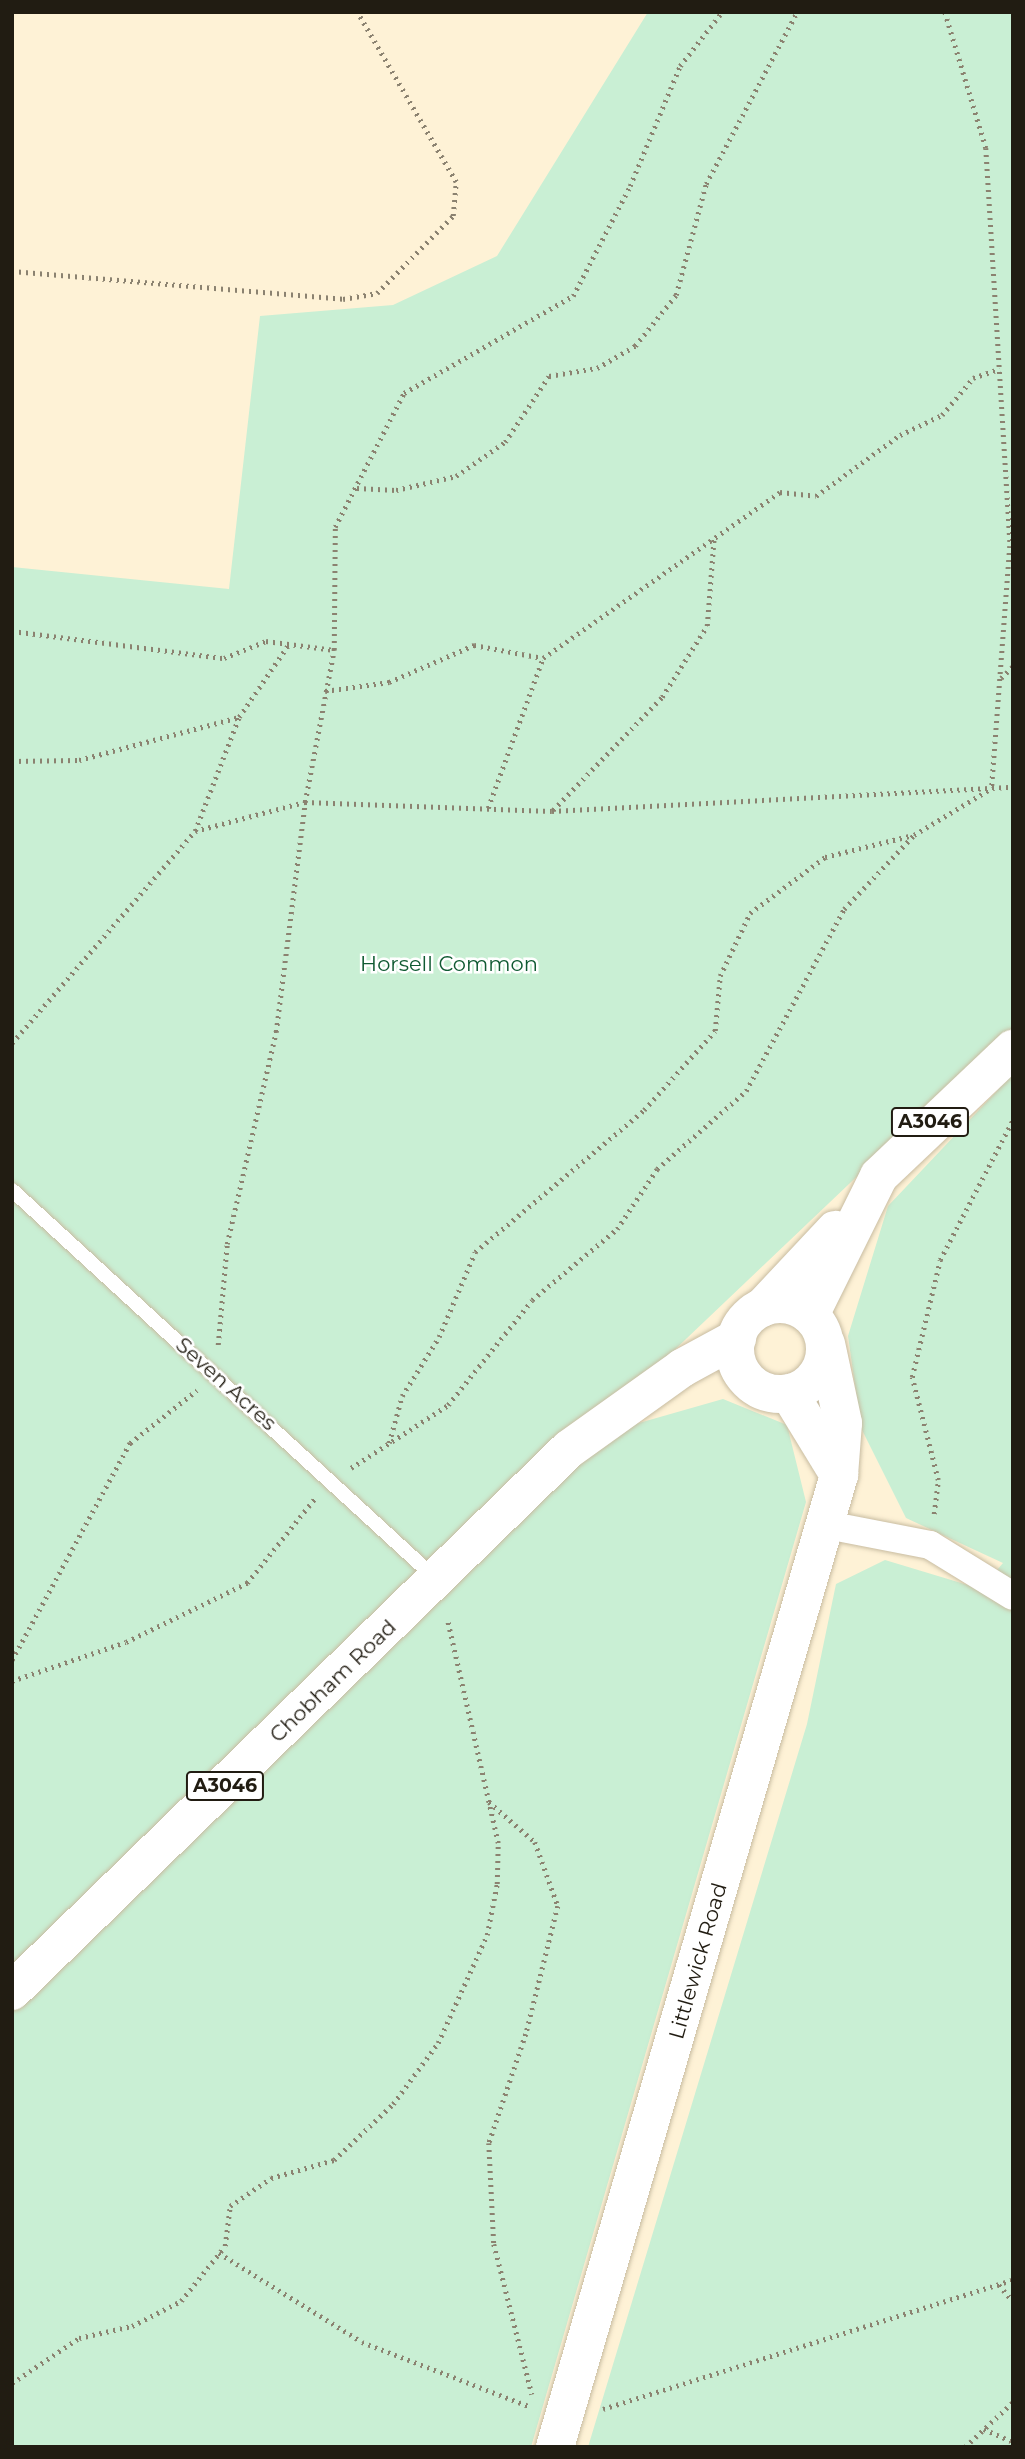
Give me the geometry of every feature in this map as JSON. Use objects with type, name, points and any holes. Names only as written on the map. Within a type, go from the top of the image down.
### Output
[{"type":"main road","name":"A3046","points":[[762,1308],[859,1206],[879,1176],[951,1101],[1013,1049]]},
{"type":"main road","name":"A3046","points":[[818,1330],[859,1206]]},
{"type":"main road","points":[[665,1386],[772,1389],[818,1374],[818,1330],[778,1304],[762,1308],[737,1338],[737,1363],[772,1389],[839,1475]]},
{"type":"main road","name":"Littlewick Road","points":[[558,2434],[827,1525],[839,1475],[843,1423],[818,1330]]},
{"type":"main road","name":"Chobham Road","points":[[12,1991],[438,1581],[569,1449],[665,1386],[682,1368],[737,1338]]},
{"type":"street","points":[[827,1525],[930,1545],[1013,1596]]},
{"type":"lane","name":"Seven Acres","points":[[12,1190],[332,1480],[438,1581]]},
{"type":"path","points":[[12,271],[342,299],[377,293],[453,216],[456,182],[358,12]]},
{"type":"path","points":[[12,1660],[131,1443],[216,1376],[227,1244],[276,1032],[305,802],[334,650],[335,527],[404,393],[573,296],[630,186],[680,66],[722,12]]},
{"type":"path","points":[[356,488],[396,490],[456,476],[505,442],[549,376],[597,368],[635,346],[676,295],[706,184],[797,12]]},
{"type":"path","points":[[945,12],[986,148],[1010,546],[992,788]]},
{"type":"path","points":[[488,808],[543,658],[780,492],[816,496],[900,435],[942,415],[973,378],[999,369]]},
{"type":"path","points":[[552,811],[663,697],[707,626],[715,536]]},
{"type":"path","points":[[12,631],[224,658],[266,641],[334,650]]},
{"type":"path","points":[[12,1043],[195,831],[239,717],[289,644]]},
{"type":"path","points":[[325,691],[389,682],[474,645],[543,658]]},
{"type":"path","points":[[1000,679],[1013,666]]},
{"type":"path","points":[[12,761],[79,761],[239,717]]},
{"type":"path","points":[[195,831],[305,802],[552,811],[1013,787]]},
{"type":"path","points":[[12,1681],[126,1642],[247,1583],[332,1480],[448,1405],[532,1300],[617,1229],[657,1169],[746,1091],[844,909],[914,835],[992,788]]},
{"type":"path","points":[[389,1443],[402,1396],[439,1338],[475,1252],[644,1110],[715,1031],[720,976],[750,913],[825,857],[914,835]]},
{"type":"path","points":[[930,1545],[938,1480],[912,1377],[940,1260],[1013,1120]]},
{"type":"path","points":[[12,2383],[79,2338],[132,2326],[181,2301],[219,2253],[230,2206],[271,2178],[334,2160],[393,2104],[438,2043],[487,1935],[498,1857],[438,1581]]},
{"type":"path","points":[[219,2253],[362,2342],[536,2409],[494,2244],[489,2143],[526,2034],[558,1906],[535,1842],[488,1802]]},
{"type":"path","points":[[558,2434],[1013,2280]]},
{"type":"path","points":[[999,2285],[1013,2301]]},
{"type":"path","points":[[965,2447],[1013,2402]]},
{"type":"path","points":[[984,2429],[1013,2442]]},
{"type":"green space","name":"Horsell Common","points":[[648,12],[1013,12],[1013,1028],[645,1378],[618,1429],[723,1399],[787,1425],[806,1502],[531,2447],[12,2447],[12,567],[229,589],[260,316],[393,305],[497,256]]},
{"type":"green space","points":[[1013,1074],[1013,2447],[588,2447],[807,1724],[836,1584],[885,1560],[981,1589],[1003,1563],[906,1518],[861,1428],[848,1336],[888,1206]]}]
